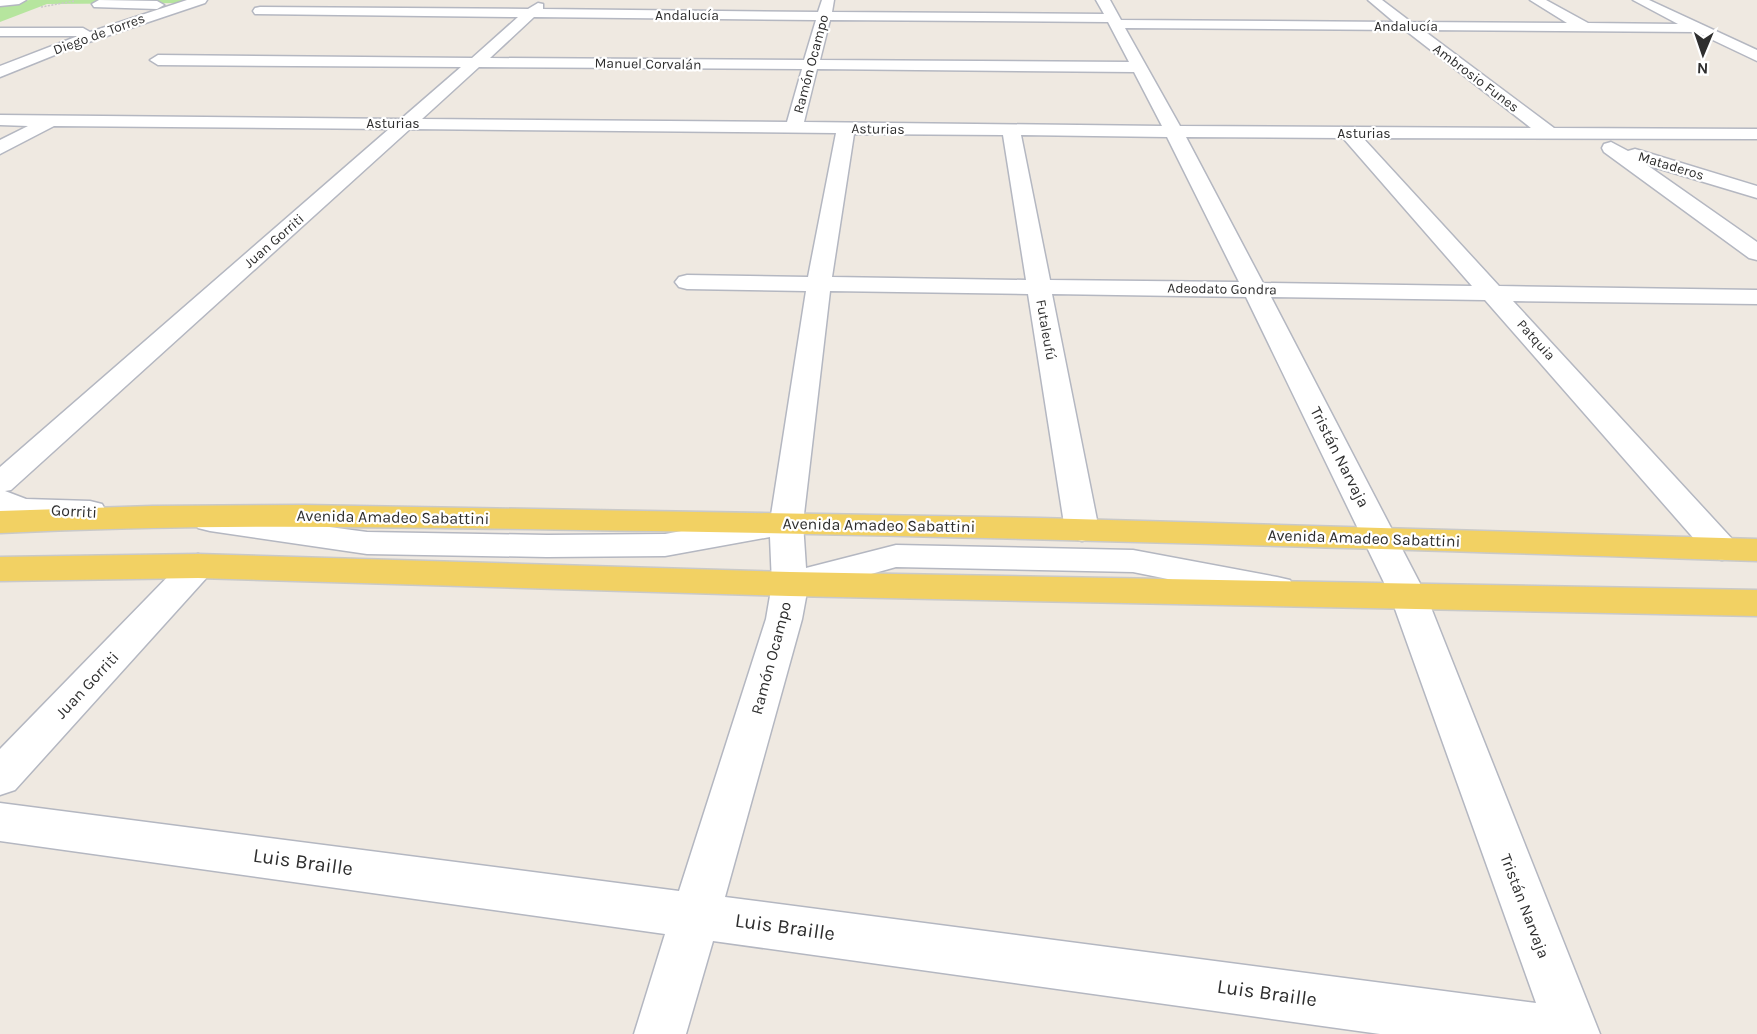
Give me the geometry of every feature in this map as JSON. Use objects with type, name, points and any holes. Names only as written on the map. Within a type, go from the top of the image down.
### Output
[{"type":"main road","points":[[0,522],[150,516]]},
{"type":"main road","name":"Avenida Amadeo Sabattini","points":[[786,523],[1757,550]]},
{"type":"main road","points":[[0,569],[198,566],[790,584],[1757,603]]},
{"type":"street","points":[[0,2],[19,0]]},
{"type":"street","name":"Diego de Torres","points":[[3,69],[200,0]]},
{"type":"street","name":"Ramón Ocampo","points":[[794,128],[828,0]]},
{"type":"street","name":"Tristán Narvaja","points":[[1103,0],[1174,132],[1381,538],[1408,596],[1572,1034]]},
{"type":"street","name":"Ambrosio Funes","points":[[1374,0],[1551,134]]},
{"type":"street","points":[[1536,0],[1585,27]]},
{"type":"street","points":[[1640,0],[1757,56]]},
{"type":"street","points":[[99,4],[184,5]]},
{"type":"street","name":"Andalucía","points":[[260,12],[538,7],[824,16],[1408,26],[1697,28]]},
{"type":"street","name":"Juan Gorriti","points":[[0,487],[538,7]]},
{"type":"street","points":[[0,32],[103,33]]},
{"type":"street","name":"Manuel Corvalán","points":[[158,60],[1139,67]]},
{"type":"street","name":"Asturias","points":[[0,120],[1174,132],[1757,135]]},
{"type":"street","points":[[0,148],[50,121]]},
{"type":"street","name":"Ramón Ocampo","points":[[660,1034],[784,619],[790,584],[786,523],[819,284],[846,129]]},
{"type":"street","name":"Futaleufú","points":[[1011,130],[1082,530]]},
{"type":"street","name":"Patquia","points":[[1348,133],[1722,549]]},
{"type":"street","name":"Mataderos","points":[[1588,134],[1611,148],[1757,192]]},
{"type":"street","points":[[1611,148],[1757,253]]},
{"type":"street","name":"Adeodato Gondra","points":[[687,282],[1757,297]]},
{"type":"street","name":"Gorriti","points":[[0,487],[2,504],[26,509],[226,523],[368,543],[665,545],[786,523]]},
{"type":"street","name":"Juan Gorriti","points":[[0,777],[198,566]]},
{"type":"street","name":"Luis Braille","points":[[0,822],[1572,1034]]},
{"type":"green space","points":[[30,0],[193,0],[184,3],[47,4],[0,22],[0,4]]}]
